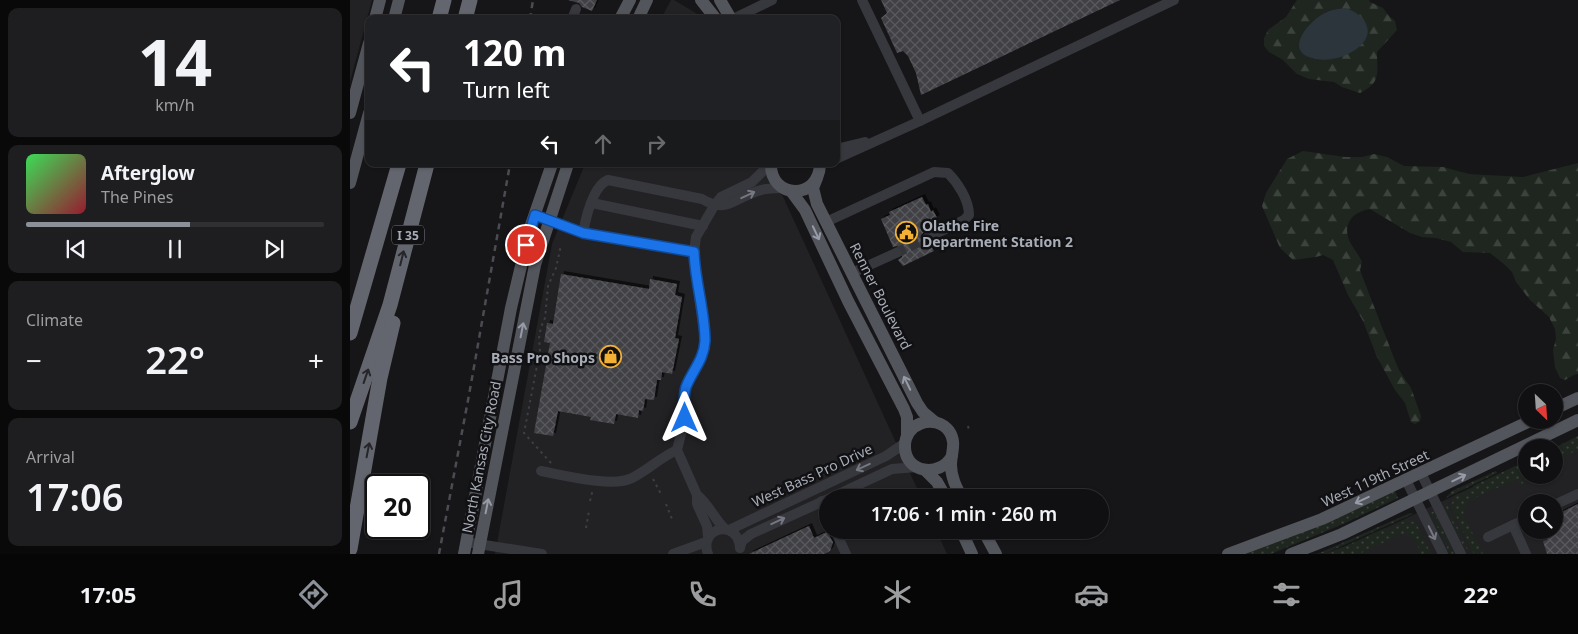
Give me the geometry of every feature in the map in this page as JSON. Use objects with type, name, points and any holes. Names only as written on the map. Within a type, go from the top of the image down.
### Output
[{"type":"highway","points":[[440,15],[444,0]]},
{"type":"highway","points":[[466,15],[470,0]]},
{"type":"highway","name":"I 35","points":[[350,333],[398,167]]},
{"type":"highway","name":"I 35","points":[[350,422],[390,306],[426,167]]},
{"type":"highway","points":[[350,300],[356,282],[369,270]]},
{"type":"highway","points":[[350,550],[380,378],[393,322],[390,306]]},
{"type":"main road","points":[[376,15],[380,0]]},
{"type":"main road","points":[[395,15],[399,0]]},
{"type":"main road","points":[[622,15],[630,0]]},
{"type":"main road","points":[[640,15],[647,0]]},
{"type":"main road","points":[[701,0],[713,15]]},
{"type":"main road","points":[[720,0],[729,15]]},
{"type":"main road","points":[[350,113],[365,58]]},
{"type":"main road","points":[[350,183],[365,128]]},
{"type":"main road","name":"North Kansas City Road","points":[[470,550],[511,308],[535,215],[551,167]]},
{"type":"main road","name":"North Kansas City Road","points":[[470,550],[531,285],[549,220],[567,167]]},
{"type":"main road","points":[[771,167],[773,177],[805,210],[848,301],[904,409],[907,417],[907,457],[937,482],[941,489]]},
{"type":"main road","points":[[787,190],[806,189],[821,169]]},
{"type":"main road","name":"Renner Boulevard","points":[[821,169],[813,188],[814,196],[917,403],[923,412],[935,422]]},
{"type":"main road","points":[[1563,406],[1578,398]]},
{"type":"main road","points":[[1291,554],[1342,534],[1578,420]]},
{"type":"main road","points":[[906,439],[912,429],[919,424],[935,422],[943,425],[952,435],[954,444],[952,456],[954,482],[958,489]]},
{"type":"main road","name":"West 119th Street","points":[[1228,554],[1322,519],[1518,427]]},
{"type":"main road","points":[[921,468],[933,470],[940,468],[952,456]]},
{"type":"main road","points":[[965,539],[972,554]]},
{"type":"main road","points":[[987,539],[996,554]]},
{"type":"street","points":[[740,15],[772,0]]},
{"type":"street","points":[[862,0],[920,121]]},
{"type":"street","points":[[840,157],[920,121],[1162,3],[1174,0]]},
{"type":"street","points":[[573,15],[576,8]]},
{"type":"street","points":[[840,148],[885,136]]},
{"type":"street","points":[[708,554],[707,526],[698,504],[697,495],[677,450],[685,418],[686,387],[703,354],[705,340],[695,268],[694,252],[696,237],[721,197],[752,182],[768,167]]},
{"type":"street","points":[[826,222],[934,172],[948,173],[957,182],[969,209],[969,215],[964,220],[927,238]]},
{"type":"street","points":[[583,233],[586,217],[600,185],[608,180],[702,199],[714,206],[724,206],[756,191],[787,190]]},
{"type":"street","points":[[592,203],[703,226]]},
{"type":"street","points":[[535,215],[583,233],[694,252]]},
{"type":"street","points":[[852,273],[896,253]]},
{"type":"street","name":"West Bass Pro Drive","points":[[707,539],[718,530],[727,529],[886,456],[906,439]]},
{"type":"street","points":[[541,471],[614,483],[632,478],[665,455],[677,450]]},
{"type":"street","name":"West Bass Pro Drive","points":[[848,489],[892,469],[921,468]]},
{"type":"street","points":[[1421,473],[1461,554]]},
{"type":"street","points":[[1406,480],[1443,554]]},
{"type":"street","points":[[1563,501],[1578,494]]},
{"type":"street","points":[[697,495],[704,500],[719,524],[738,537],[739,551]]},
{"type":"street","name":"West Bass Pro Drive","points":[[739,551],[742,541],[751,534],[819,502]]},
{"type":"street","points":[[1488,536],[1518,522]]},
{"type":"street","points":[[1513,525],[1526,554]]},
{"type":"street","points":[[673,554],[707,539]]},
{"type":"street","points":[[838,539],[846,554]]},
{"type":"street","points":[[470,550],[542,554]]},
{"type":"path","points":[[551,463],[524,433],[540,350],[539,338],[541,327],[546,318],[548,286],[556,268],[561,245]]},
{"type":"path","points":[[968,426],[969,430]]},
{"type":"path","points":[[653,479],[661,494]]},
{"type":"path","points":[[590,502],[594,484]]},
{"type":"path","points":[[666,504],[672,519]]},
{"type":"path","points":[[669,512],[673,510]]},
{"type":"path","points":[[586,528],[589,511]]},
{"type":"shaded area","points":[[350,0],[372,0],[368,15],[365,15],[365,26],[350,82]]},
{"type":"shaded area","points":[[671,0],[674,0],[699,15],[663,15]]},
{"type":"shaded area","points":[[1345,8],[1352,10],[1366,23],[1368,29],[1365,41],[1355,50],[1339,57],[1321,60],[1306,56],[1301,51],[1299,45],[1310,24],[1323,14]]},
{"type":"shaded area","points":[[584,167],[769,167],[917,489],[819,489],[819,539],[940,539],[947,554],[495,554],[552,244]]},
{"type":"shaded area","points":[[1578,438],[1578,554],[1322,554],[1349,545],[1518,466],[1518,484],[1563,484],[1563,445]]},
{"type":"green space","points":[[1297,0],[1369,0],[1383,8],[1395,21],[1397,30],[1377,52],[1377,76],[1372,85],[1360,93],[1334,82],[1309,79],[1297,74],[1283,60],[1269,52],[1264,46],[1264,38],[1268,30],[1286,17]]},
{"type":"green space","points":[[1303,151],[1345,157],[1362,157],[1374,154],[1387,157],[1404,166],[1443,167],[1469,174],[1523,177],[1578,163],[1578,374],[1565,380],[1560,378],[1555,367],[1553,350],[1556,339],[1555,329],[1549,317],[1530,300],[1516,282],[1512,272],[1490,253],[1463,252],[1451,242],[1410,233],[1370,209],[1363,211],[1350,221],[1347,231],[1348,237],[1360,257],[1362,262],[1360,270],[1363,278],[1399,370],[1411,388],[1421,416],[1420,421],[1415,424],[1411,422],[1405,403],[1395,390],[1377,357],[1363,321],[1348,295],[1333,260],[1323,255],[1293,260],[1280,248],[1262,206],[1266,193],[1287,159]]},
{"type":"green space","points":[[1578,436],[1578,450],[1563,457],[1563,444]]},
{"type":"green space","points":[[1518,465],[1518,481],[1517,479],[1468,501],[1463,514],[1483,554],[1474,554],[1451,506],[1455,495],[1462,494],[1473,488],[1473,486]]},
{"type":"green space","points":[[1496,471],[1497,473],[1446,498],[1452,491]]},
{"type":"green space","points":[[1395,491],[1398,498],[1343,524],[1271,554],[1242,554]]},
{"type":"green space","points":[[1444,502],[1446,502],[1470,554],[1467,554]]},
{"type":"green space","points":[[1434,511],[1454,554],[1450,554],[1431,513]]},
{"type":"green space","points":[[1410,513],[1413,514],[1326,553],[1317,554]]},
{"type":"green space","points":[[1407,520],[1416,523],[1431,554],[1421,554],[1414,538],[1402,534],[1359,554],[1328,554],[1385,528],[1386,530]]},
{"type":"building","points":[[568,0],[597,0],[592,11],[582,7],[579,3]]},
{"type":"building","points":[[881,0],[1120,0],[921,95],[916,73],[908,56],[903,51],[897,53],[881,18],[887,13]]},
{"type":"building","name":"Olathe Fire Department Station 2","points":[[922,197],[937,218],[921,225],[924,232],[921,235],[921,241],[924,244],[930,244],[934,251],[903,266],[898,260],[902,257],[902,250],[897,246],[893,247],[881,219],[890,215],[889,212]]},
{"type":"building","name":"Bass Pro Shops","points":[[561,274],[649,289],[650,279],[677,284],[675,295],[682,297],[675,338],[679,339],[672,374],[662,372],[661,380],[657,380],[654,400],[645,399],[643,411],[639,410],[638,418],[616,414],[614,424],[590,420],[591,417],[558,411],[553,436],[534,433],[550,343],[544,342],[547,323],[553,324]]},
{"type":"building","points":[[1578,504],[1578,554],[1547,554],[1543,541],[1547,539],[1563,539],[1563,512]]},
{"type":"building","points":[[809,526],[814,538],[819,536],[819,539],[831,539],[833,542],[830,551],[824,554],[749,554]]},
{"type":"tunnel","points":[[896,253],[927,238]]},
{"type":"railway","points":[[531,15],[533,0]]},
{"type":"railway","points":[[439,554],[509,167]]},
{"type":"place","name":"Olathe Fire Department Station 2","points":[[906,233]]},
{"type":"place","name":"Bass Pro Shops","points":[[611,357]]},
{"type":"route","points":[[526,245],[535,215],[583,233],[694,252],[705,340],[699,364],[686,387],[685,418]]}]
